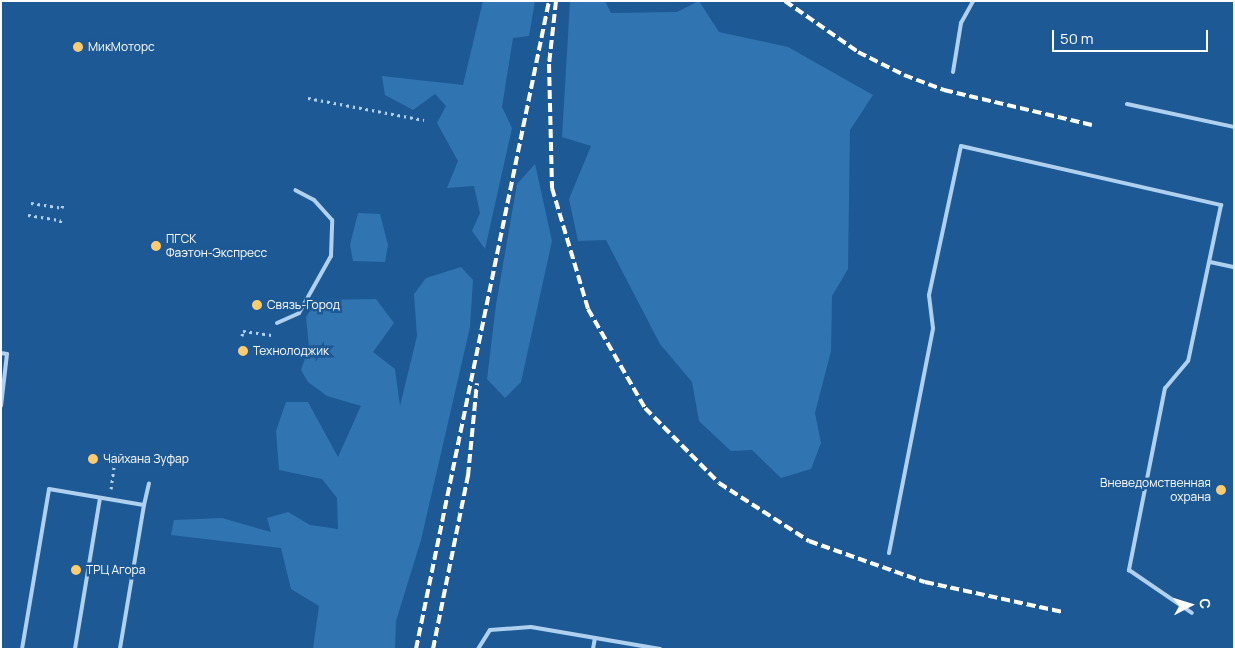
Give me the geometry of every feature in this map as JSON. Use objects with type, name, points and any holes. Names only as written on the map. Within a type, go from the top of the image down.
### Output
[{"type":"lane","points":[[953,72],[961,23],[973,1]]},
{"type":"lane","points":[[1127,104],[1234,127]]},
{"type":"lane","points":[[889,553],[933,328],[929,294],[961,146],[1221,205],[1188,361],[1165,388],[1129,570],[1192,613]]},
{"type":"lane","points":[[277,323],[299,313],[331,256],[332,220],[314,200],[295,190]]},
{"type":"lane","points":[[1210,262],[1234,267]]},
{"type":"lane","points":[[1,353],[7,354],[1,406]]},
{"type":"lane","points":[[120,649],[149,484]]},
{"type":"lane","points":[[22,649],[49,489],[144,505]]},
{"type":"lane","points":[[74,649],[100,498]]},
{"type":"lane","points":[[478,649],[490,630],[531,627],[660,649]]},
{"type":"lane","points":[[592,649],[595,638]]},
{"type":"path","points":[[308,98],[424,120]]},
{"type":"path","points":[[30,203],[62,208],[63,204]]},
{"type":"path","points":[[28,216],[61,220],[60,224]]},
{"type":"path","points":[[242,336],[243,331],[265,334]]},
{"type":"path","points":[[111,454],[116,455],[113,473]]},
{"type":"shaded area","points":[[483,1],[535,1],[529,36],[513,38],[502,107],[512,128],[485,249],[472,231],[480,213],[474,186],[447,188],[458,161],[437,123],[446,106],[435,94],[413,110],[385,95],[382,76],[463,85]]},
{"type":"shaded area","points":[[570,1],[605,1],[611,13],[677,12],[699,1],[719,32],[788,47],[873,95],[850,130],[848,269],[832,296],[831,351],[815,413],[821,443],[811,469],[781,478],[752,450],[731,451],[699,421],[692,382],[660,344],[606,240],[578,241],[569,199],[591,146],[562,137]]},
{"type":"shaded area","points":[[535,164],[552,241],[521,382],[505,398],[487,379],[496,305],[517,184]]},
{"type":"shaded area","points":[[358,213],[380,214],[388,245],[385,262],[353,261],[350,245]]},
{"type":"shaded area","points":[[461,267],[473,280],[470,327],[421,540],[396,621],[395,649],[313,649],[319,606],[291,589],[281,548],[171,535],[174,520],[222,518],[271,532],[267,518],[288,512],[310,525],[338,529],[337,498],[322,479],[279,470],[276,431],[286,402],[308,402],[338,457],[361,406],[327,396],[308,382],[301,370],[309,347],[306,317],[317,300],[376,299],[394,323],[373,352],[395,369],[400,406],[417,336],[414,294],[426,278]]},
{"type":"railway","points":[[416,649],[549,1]]},
{"type":"railway","points":[[556,1],[549,64],[552,188],[588,309],[645,408],[719,483],[809,541],[925,582],[1063,612]]},
{"type":"railway","points":[[785,1],[858,52],[904,75],[944,90],[1092,125]]},
{"type":"railway","points":[[433,649],[468,476],[477,383]]},
{"type":"place","name":"МикМоторс","points":[[78,47]]},
{"type":"place","name":"ПГСК Фаэтон-Экспресс","points":[[156,246]]},
{"type":"place","name":"Связь-Город","points":[[257,305]]},
{"type":"place","name":"Технолоджик","points":[[243,351]]},
{"type":"place","name":"Чайхана Зуфар","points":[[93,459]]},
{"type":"place","name":"Вневедомственная охрана","points":[[1221,490]]},
{"type":"place","name":"ТРЦ Агора","points":[[76,570]]}]
